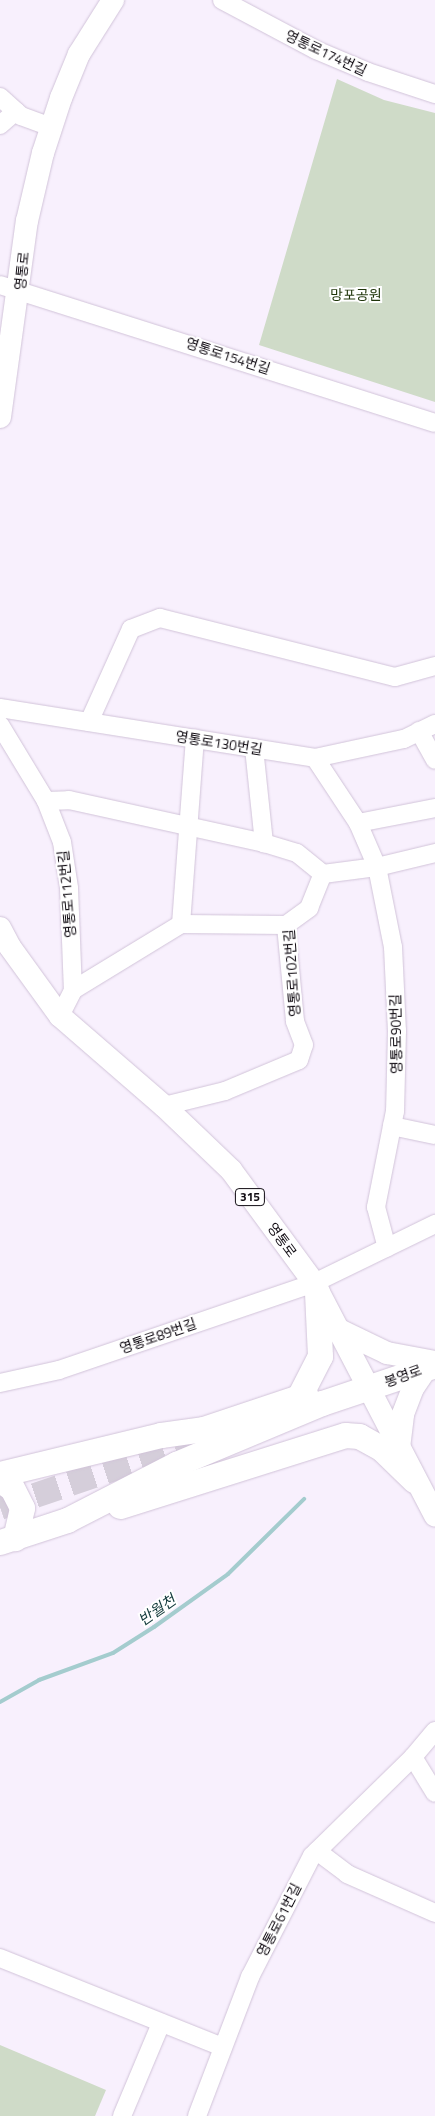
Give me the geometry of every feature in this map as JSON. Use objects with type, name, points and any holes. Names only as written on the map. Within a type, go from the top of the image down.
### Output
[{"type":"highway","points":[[299,1397],[320,1356],[315,1287]]},
{"type":"highway","name":"봉영로","points":[[67,1520],[176,1464],[322,1403],[432,1365]]},
{"type":"highway","points":[[0,1474],[161,1435],[203,1429],[333,1384],[370,1388]]},
{"type":"highway","points":[[8,1540],[67,1520],[130,1504],[345,1435],[359,1436],[381,1448],[414,1480]]},
{"type":"highway","points":[[0,1480],[12,1488],[22,1508],[8,1540]]},
{"type":"main road","name":"영통로","points":[[0,417],[10,289],[51,127],[79,54],[113,0]]},
{"type":"main road","name":"영통로","points":[[0,928],[10,947],[60,1016],[164,1106],[230,1170],[315,1287],[335,1328],[370,1388],[414,1480],[435,1515]]},
{"type":"main road","points":[[335,1328],[387,1353],[432,1365],[413,1388],[403,1414],[399,1448]]},
{"type":"street","name":"영통로174번길","points":[[222,0],[316,50],[368,72],[435,94]]},
{"type":"street","points":[[0,97],[16,112],[51,127]]},
{"type":"street","points":[[0,126],[16,112]]},
{"type":"street","name":"영통로154번길","points":[[10,289],[201,346],[435,423]]},
{"type":"street","points":[[90,722],[131,629],[160,618],[395,677],[435,666]]},
{"type":"street","name":"영통로130번길","points":[[0,708],[315,758],[404,739],[427,728]]},
{"type":"street","name":"영통로112번길","points":[[0,725],[46,801],[62,842],[67,865],[73,990]]},
{"type":"street","points":[[427,728],[435,760]]},
{"type":"street","points":[[181,924],[195,739]]},
{"type":"street","points":[[254,748],[264,843]]},
{"type":"street","name":"영통로90번길","points":[[315,758],[358,823],[377,867],[393,947],[397,1032],[392,1126],[376,1207],[387,1248]]},
{"type":"street","points":[[46,801],[69,800],[264,843],[297,853],[323,874],[377,867],[435,853]]},
{"type":"street","points":[[358,823],[435,808]]},
{"type":"street","name":"영통로102번길","points":[[164,1106],[225,1090],[299,1060],[304,1045],[295,1021],[286,925],[309,908],[323,874]]},
{"type":"street","points":[[60,1016],[73,990],[181,924],[286,925]]},
{"type":"street","points":[[392,1126],[435,1135]]},
{"type":"street","points":[[315,1287],[435,1224]]},
{"type":"street","name":"영통로89번길","points":[[0,1383],[59,1370],[315,1287]]},
{"type":"street","points":[[413,1757],[435,1731]]},
{"type":"street","points":[[413,1757],[435,1746]]},
{"type":"street","points":[[413,1757],[435,1793]]},
{"type":"street","name":"영통로61번길","points":[[197,2116],[250,1977],[297,1883],[317,1851],[413,1757]]},
{"type":"street","points":[[317,1851],[348,1874],[433,1907]]},
{"type":"street","points":[[0,1958],[224,2048]]},
{"type":"street","points":[[122,2116],[161,2022]]},
{"type":"green space","name":"망포공원","points":[[337,79],[384,100],[435,113],[435,402],[259,345]]},
{"type":"green space","points":[[0,2045],[106,2090],[95,2116],[0,2116]]},
{"type":"waterway","name":"반월천","points":[[0,1702],[39,1680],[113,1653],[154,1627],[228,1574],[304,1499]]},
{"type":"tunnel","points":[[0,1507],[215,1434]]}]
